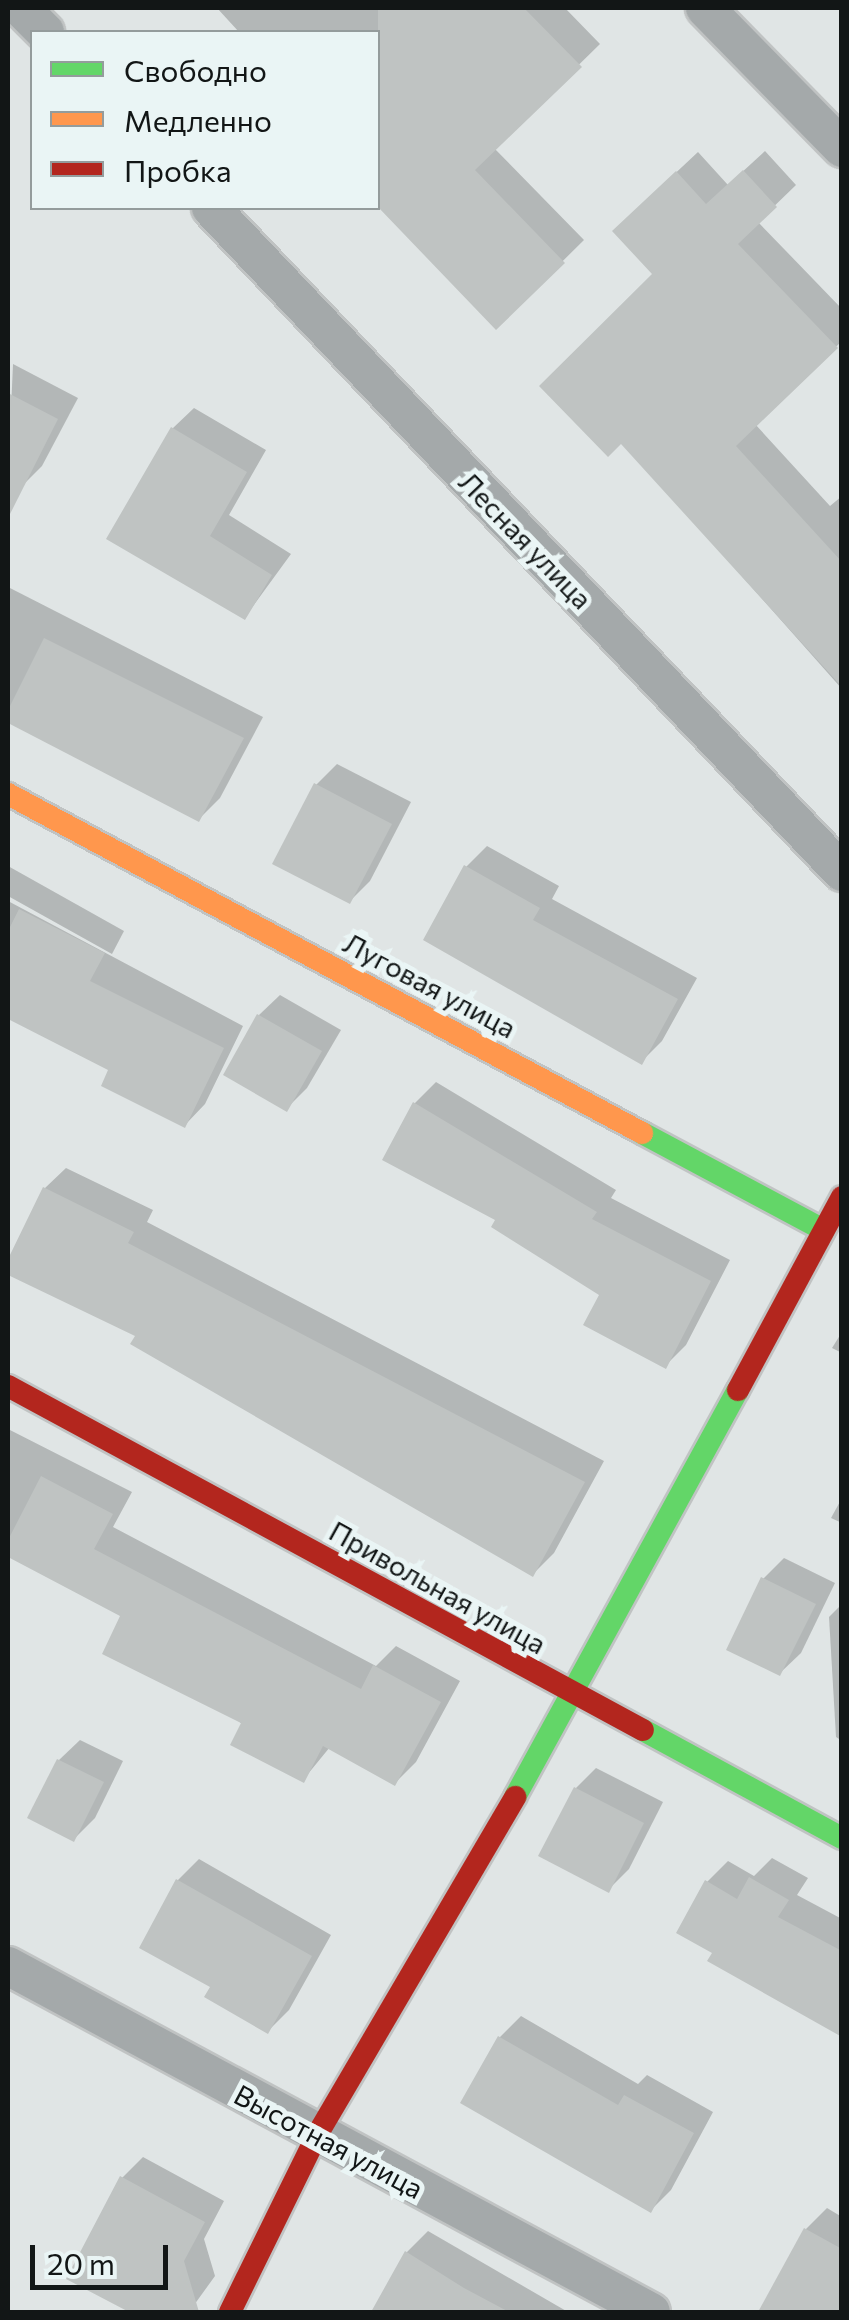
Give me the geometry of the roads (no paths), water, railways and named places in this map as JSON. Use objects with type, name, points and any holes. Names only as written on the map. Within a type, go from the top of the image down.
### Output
[{"type":"street","points":[[21,8],[42,30]]},
{"type":"street","points":[[706,8],[842,148]]},
{"type":"street","name":"Лесная улица","points":[[212,210],[842,872]]},
{"type":"street","name":"Луговая улица","points":[[8,794],[824,1230]]},
{"type":"street","points":[[230,2312],[316,2135],[574,1696],[842,1197]]},
{"type":"street","name":"Привольная улица","points":[[8,1386],[842,1838]]},
{"type":"street","name":"Высотная улица","points":[[8,1966],[651,2312]]}]
